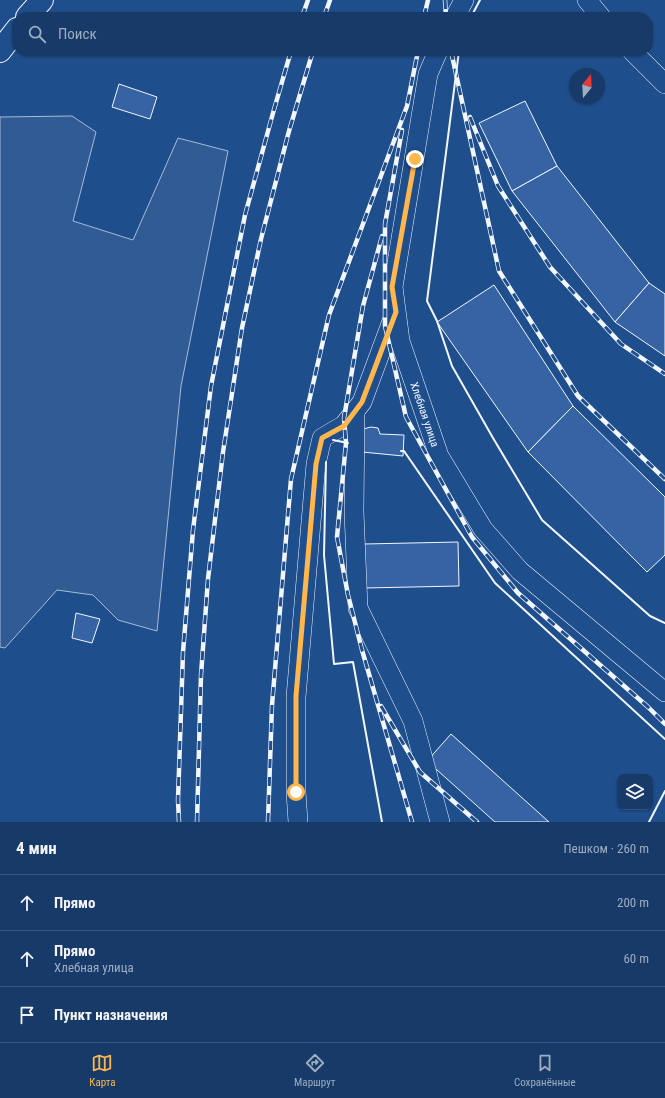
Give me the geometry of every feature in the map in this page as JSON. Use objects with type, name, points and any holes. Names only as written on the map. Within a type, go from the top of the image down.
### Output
[{"type":"main road","points":[[0,51],[12,35]]},
{"type":"street","points":[[458,12],[464,0]]},
{"type":"street","points":[[587,0],[597,12]]},
{"type":"street","name":"Хлебная улица","points":[[436,56],[428,74],[415,159],[392,287],[400,341],[439,456],[483,529],[520,571],[665,692]]},
{"type":"street","points":[[637,56],[665,84]]},
{"type":"street","points":[[298,822],[296,792],[296,696],[316,464],[322,438],[344,426],[362,402],[396,312]]},
{"type":"street","points":[[355,411],[354,512],[358,608],[413,721],[440,822]]},
{"type":"shaded area","points":[[72,116],[96,132],[73,221],[133,240],[178,138],[228,151],[181,386],[157,631],[118,620],[93,595],[57,590],[5,648],[0,647],[0,117]]},
{"type":"building","points":[[119,84],[157,97],[150,119],[112,107]]},
{"type":"building","points":[[525,101],[557,166],[512,191],[479,123]]},
{"type":"building","points":[[557,166],[649,283],[615,322],[512,191]]},
{"type":"building","points":[[649,283],[665,294],[665,356],[615,322]]},
{"type":"building","points":[[494,285],[573,406],[528,452],[437,322]]},
{"type":"building","points":[[573,406],[665,497],[665,555],[647,572],[528,452]]},
{"type":"building","points":[[371,427],[378,428],[380,434],[404,435],[403,456],[362,452],[363,429]]},
{"type":"building","points":[[458,542],[459,586],[365,588],[364,544]]},
{"type":"building","points":[[76,613],[100,619],[92,643],[72,638]]},
{"type":"building","points":[[451,734],[549,822],[495,822],[427,761]]},
{"type":"railway","points":[[304,12],[308,0]]},
{"type":"railway","points":[[326,12],[330,0]]},
{"type":"railway","points":[[425,12],[428,0]]},
{"type":"railway","points":[[445,0],[446,12]]},
{"type":"railway","points":[[179,822],[178,800],[183,652],[193,530],[211,386],[245,215],[290,56]]},
{"type":"railway","points":[[197,822],[201,675],[208,579],[223,452],[242,328],[261,239],[289,131],[312,56]]},
{"type":"railway","points":[[268,822],[272,705],[291,479],[329,315],[407,106],[417,56]]},
{"type":"railway","points":[[452,56],[499,271],[578,396],[665,479]]},
{"type":"railway","points":[[470,117],[498,186],[550,267],[621,344],[665,374]]},
{"type":"railway","points":[[402,130],[385,224],[385,326],[406,417],[472,537],[518,593],[648,707],[665,724]]},
{"type":"railway","points":[[382,236],[363,306],[344,418],[346,443],[337,537],[348,595],[362,650],[412,822]]},
{"type":"railway","points":[[381,706],[420,772],[477,822]]},
{"type":"wall","points":[[474,12],[480,0]]},
{"type":"wall","points":[[458,56],[427,301],[437,321],[452,366],[542,520],[650,616],[665,623]]},
{"type":"wall","points":[[333,440],[348,443]]},
{"type":"wall","points":[[401,451],[404,451],[495,583],[665,739]]},
{"type":"wall","points":[[326,462],[324,555],[334,664],[353,662],[382,822]]},
{"type":"wall","points":[[649,822],[665,791]]},
{"type":"route","points":[[296,792],[296,696],[316,464],[322,438],[344,426],[362,402],[396,312],[392,287],[415,159]]}]
